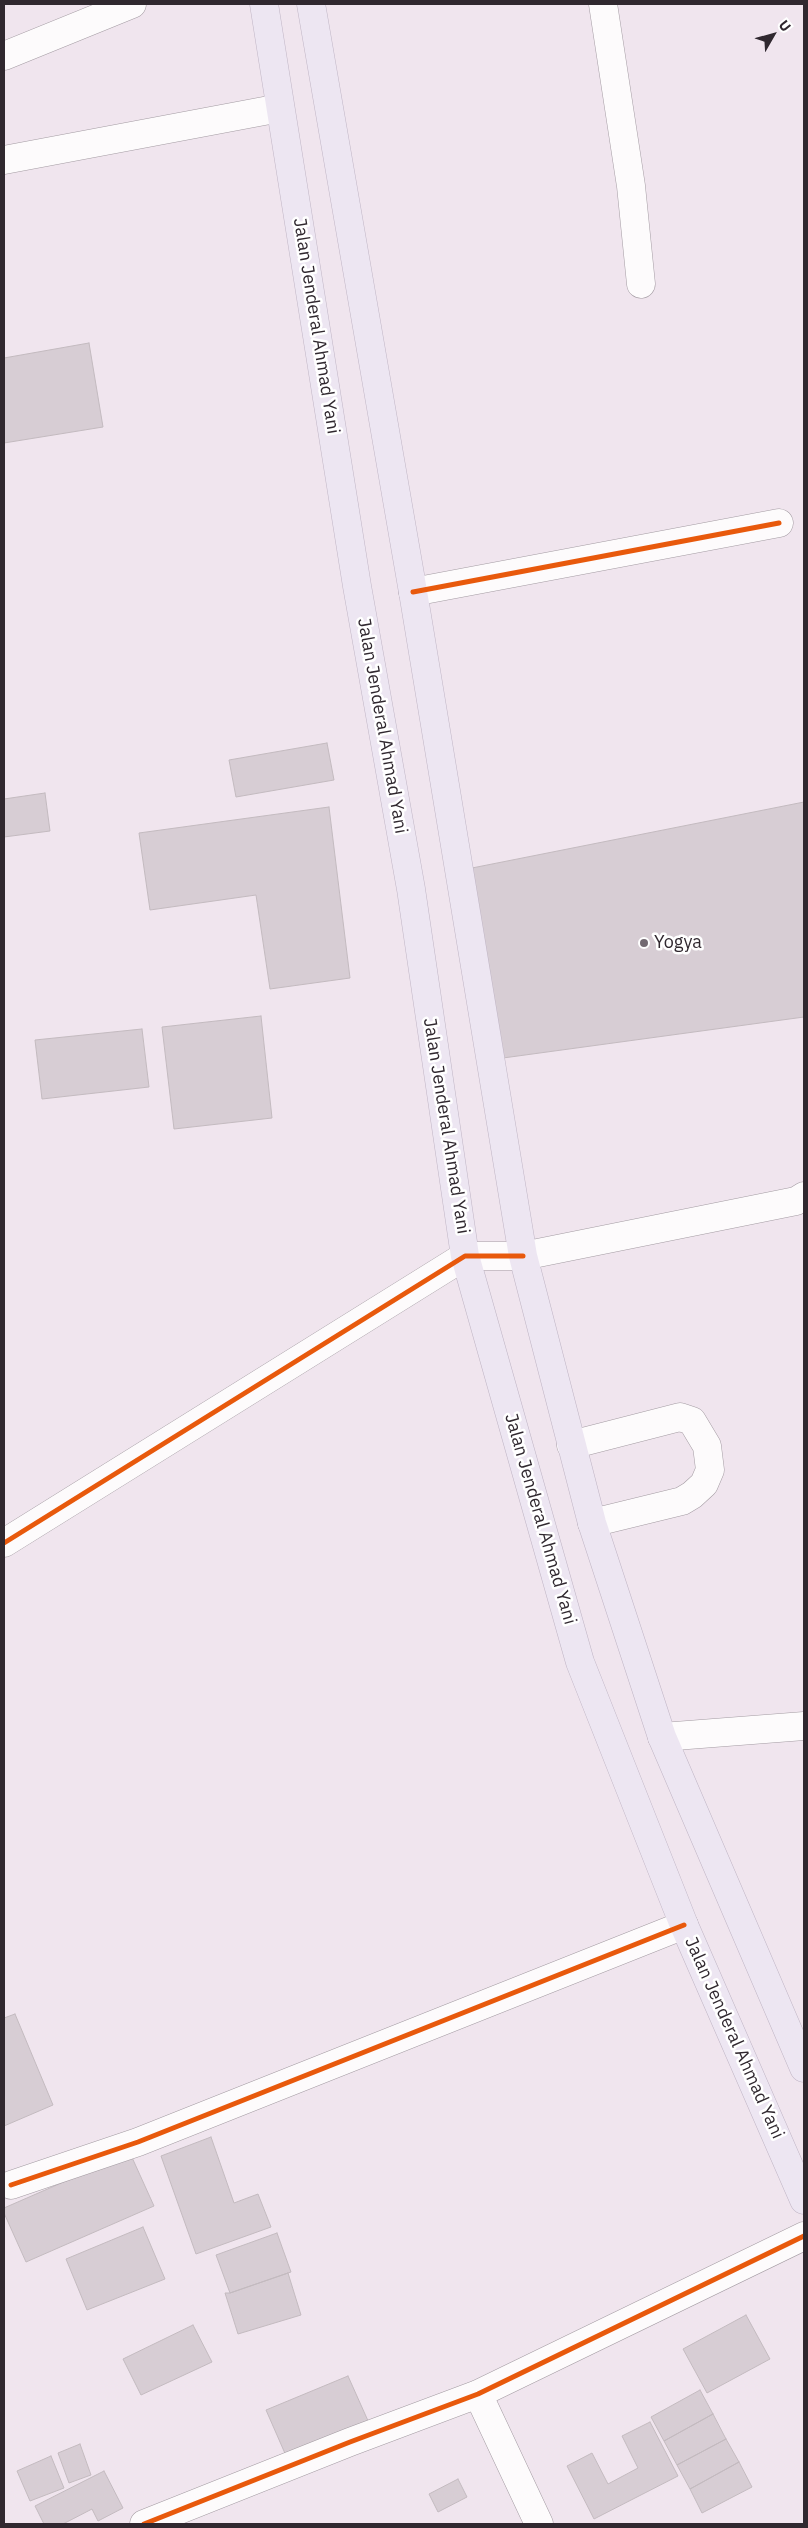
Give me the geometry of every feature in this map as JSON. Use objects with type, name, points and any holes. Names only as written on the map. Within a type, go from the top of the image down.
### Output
[{"type":"highway","name":"Jalan Jenderal Ahmad Yani","points":[[264,4],[359,596],[411,889],[466,1256],[580,1662],[684,1925],[804,2200]]},
{"type":"highway","points":[[311,4],[412,592],[522,1256],[592,1523],[662,1738],[804,2068]]},
{"type":"street","points":[[4,56],[132,4]]},
{"type":"street","points":[[603,4],[631,186],[641,284]]},
{"type":"street","points":[[4,160],[280,108]]},
{"type":"street","points":[[412,592],[779,523]]},
{"type":"street","points":[[4,1543],[466,1256],[522,1256],[796,1201],[804,1196]]},
{"type":"street","points":[[571,1445],[680,1417],[692,1421],[707,1446],[710,1470],[704,1484],[692,1495],[682,1501],[592,1523]]},
{"type":"street","points":[[662,1738],[804,1726]]},
{"type":"street","points":[[11,2185],[138,2142],[684,1925]]},
{"type":"street","points":[[146,2524],[350,2442],[478,2394],[804,2236]]},
{"type":"street","points":[[478,2394],[538,2524]]},
{"type":"building","points":[[89,343],[103,427],[4,443],[4,358]]},
{"type":"building","points":[[327,743],[334,780],[236,797],[229,760]]},
{"type":"building","points":[[45,793],[50,831],[4,837],[4,799]]},
{"type":"building","name":"Yogya","points":[[804,802],[804,1017],[503,1058],[472,868]]},
{"type":"building","points":[[329,807],[350,978],[270,989],[256,895],[150,910],[139,833]]},
{"type":"building","points":[[261,1016],[272,1118],[174,1129],[162,1027]]},
{"type":"building","points":[[142,1029],[149,1087],[42,1099],[35,1040]]},
{"type":"building","points":[[15,2014],[53,2105],[4,2126],[4,2018]]},
{"type":"building","points":[[211,2137],[234,2203],[258,2194],[271,2227],[196,2254],[161,2156]]},
{"type":"building","points":[[130,2153],[154,2206],[26,2262],[4,2213],[4,2208]]},
{"type":"building","points":[[143,2227],[165,2279],[87,2310],[66,2259]]},
{"type":"building","points":[[277,2233],[291,2272],[230,2293],[216,2255]]},
{"type":"building","points":[[288,2273],[301,2315],[238,2334],[225,2293],[230,2293]]},
{"type":"building","points":[[746,2315],[770,2359],[707,2393],[683,2349]]},
{"type":"building","points":[[193,2325],[212,2362],[141,2395],[123,2359]]},
{"type":"building","points":[[348,2376],[369,2423],[287,2458],[266,2410]]},
{"type":"building","points":[[700,2390],[713,2414],[664,2441],[651,2417]]},
{"type":"building","points":[[713,2414],[726,2439],[677,2465],[664,2441]]},
{"type":"building","points":[[650,2422],[678,2476],[594,2519],[567,2466],[592,2453],[608,2484],[638,2468],[622,2436]]},
{"type":"building","points":[[726,2439],[739,2462],[690,2489],[677,2465]]},
{"type":"building","points":[[80,2444],[91,2475],[69,2483],[58,2453]]},
{"type":"building","points":[[51,2456],[64,2488],[30,2501],[17,2471]]},
{"type":"building","points":[[739,2462],[752,2487],[702,2513],[690,2489]]},
{"type":"building","points":[[104,2471],[123,2508],[98,2521],[92,2509],[63,2524],[44,2524],[35,2506]]},
{"type":"building","points":[[458,2479],[467,2497],[438,2512],[429,2494]]},
{"type":"cycle path","points":[[413,592],[779,523]]},
{"type":"cycle path","points":[[4,1543],[465,1256],[523,1256]]},
{"type":"cycle path","points":[[11,2185],[138,2142],[684,1925]]},
{"type":"cycle path","points":[[144,2524],[350,2442],[478,2394],[804,2236]]},
{"type":"place","name":"Yogya","points":[[644,943]]}]
